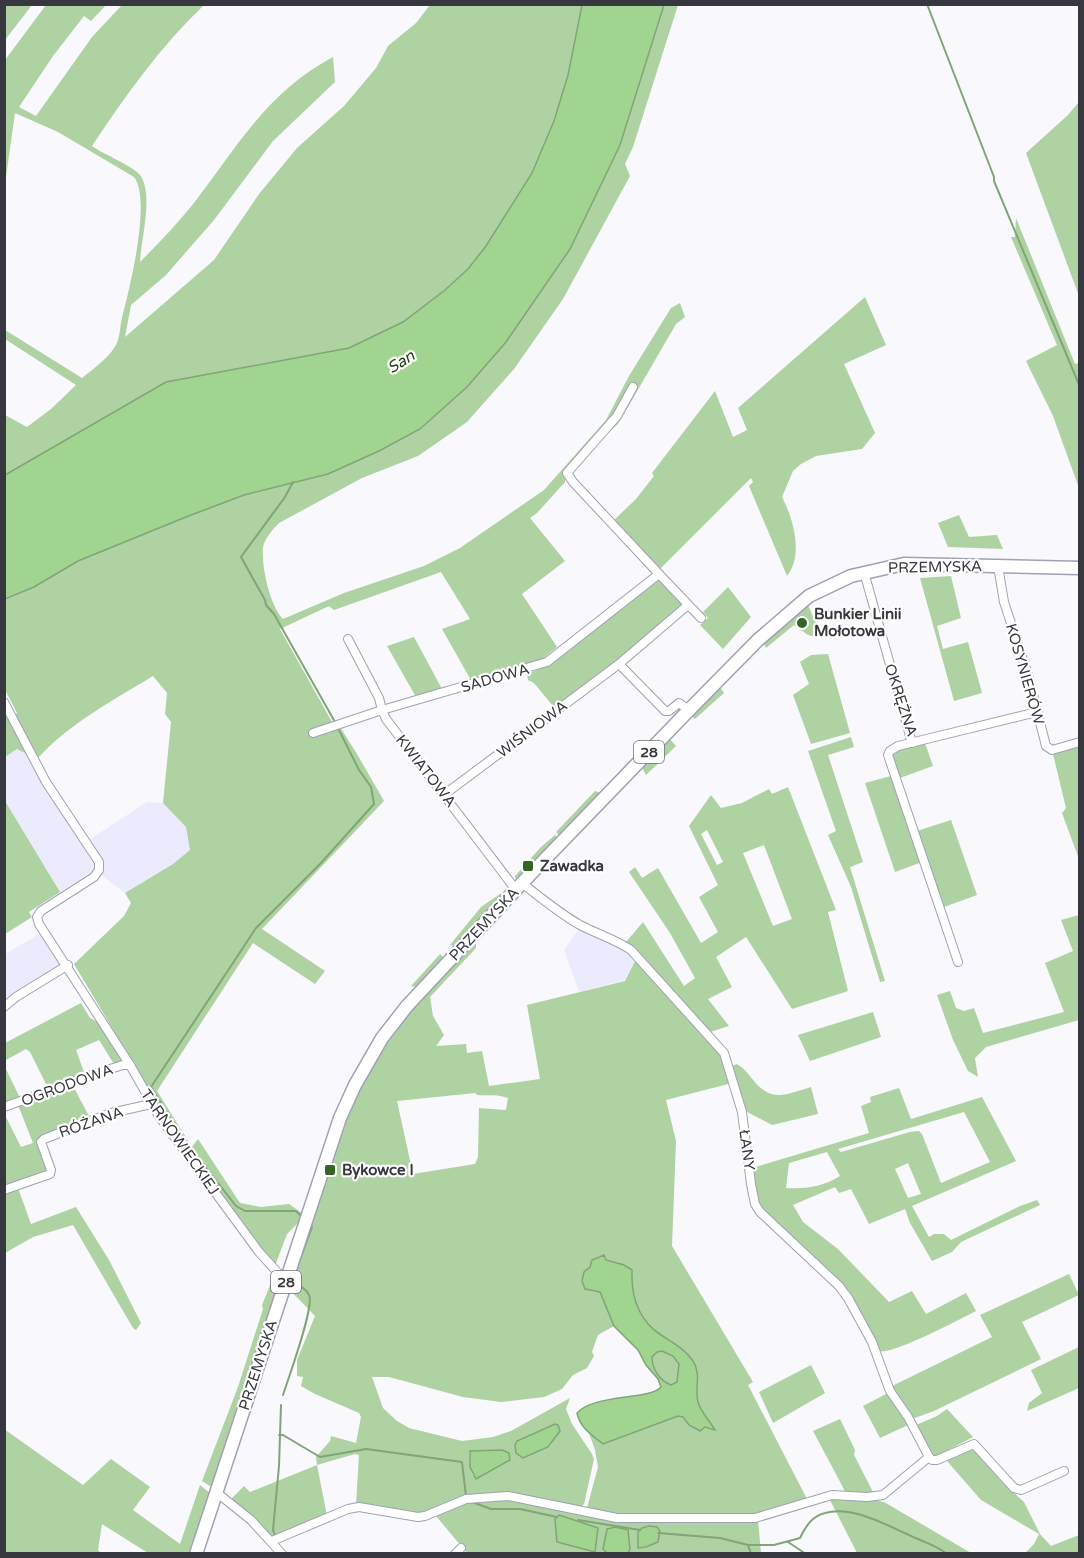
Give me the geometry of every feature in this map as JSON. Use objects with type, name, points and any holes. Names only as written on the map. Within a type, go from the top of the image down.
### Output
[{"type":"main road","name":"PRZEMYSKA","points":[[196,1554],[340,1118],[373,1054],[407,1006],[689,710],[758,640],[809,596],[833,582],[864,572],[904,564],[998,566],[1049,570],[1080,568]]},
{"type":"street","points":[[633,387],[617,416],[567,473],[701,618]]},
{"type":"street","name":"KOSYNIERÓW","points":[[998,566],[1004,602],[1028,675],[1046,746],[1048,749],[1080,742]]},
{"type":"street","name":"OKRĘŻNA","points":[[864,572],[912,743],[1037,712]]},
{"type":"street","name":"SADOWA","points":[[382,710],[546,662],[659,574]]},
{"type":"street","name":"WIŚNIOWA","points":[[445,794],[619,664],[688,605]]},
{"type":"street","points":[[313,734],[382,710],[379,699],[348,639]]},
{"type":"street","points":[[619,664],[665,711],[669,711],[679,703],[689,710]]},
{"type":"street","name":"TARNOWIECKIEJ","points":[[4,702],[46,782],[99,861],[99,870],[94,877],[37,917],[151,1104],[259,1251],[278,1273],[288,1277]]},
{"type":"street","name":"KWIATOWA","points":[[382,710],[386,719],[519,886]]},
{"type":"street","points":[[912,743],[898,746],[888,755],[958,962]]},
{"type":"street","name":"ŁANY","points":[[519,886],[582,926],[620,942],[631,950],[724,1053],[742,1112],[755,1204],[767,1220],[839,1286],[848,1298],[872,1342],[890,1391],[908,1417],[929,1457]]},
{"type":"street","points":[[4,1007],[68,965]]},
{"type":"street","name":"OGRODOWA","points":[[4,1107],[100,1072],[129,1065]]},
{"type":"street","name":"RÓŻANA","points":[[4,1190],[50,1174],[51,1170],[41,1142],[44,1139],[111,1113],[151,1104]]},
{"type":"street","points":[[272,1541],[348,1509],[367,1507],[418,1517],[466,1499],[508,1496],[617,1518],[754,1518],[832,1495],[867,1497],[883,1495],[929,1457],[937,1460],[974,1444],[1014,1488],[1021,1490],[1064,1471]]},
{"type":"street","points":[[216,1492],[234,1505],[272,1541],[282,1554]]},
{"type":"shaded area","points":[[4,5],[32,5],[5,40]]},
{"type":"shaded area","points":[[46,5],[106,5],[91,21],[84,16],[53,56],[19,107],[36,116],[92,37],[122,5],[204,5],[144,72],[92,146],[136,171],[144,183],[146,217],[140,262],[188,211],[239,141],[271,104],[310,71],[333,57],[335,82],[273,141],[214,220],[166,275],[131,305],[125,337],[214,260],[259,194],[297,148],[344,106],[376,68],[388,46],[416,23],[430,5],[582,5],[568,75],[554,121],[532,173],[486,246],[468,269],[445,290],[403,322],[349,348],[166,382],[5,475],[5,415],[27,427],[51,409],[76,385],[5,339],[5,330],[82,378],[105,359],[117,342],[134,267],[140,224],[139,188],[134,177],[58,132],[15,113],[5,184],[5,60]]},
{"type":"shaded area","points":[[664,5],[678,5],[633,147],[625,164],[630,176],[563,299],[514,369],[467,422],[418,456],[362,478],[279,523],[263,547],[267,585],[274,605],[283,619],[344,593],[424,566],[460,548],[544,490],[606,420],[629,376],[671,308],[680,303],[685,317],[676,324],[618,424],[611,430],[608,425],[565,473],[565,482],[530,518],[565,561],[522,594],[557,647],[535,665],[472,682],[442,629],[470,619],[441,572],[334,610],[329,606],[280,629],[332,722],[340,727],[384,801],[262,929],[325,971],[315,984],[253,943],[157,1091],[192,1147],[198,1139],[240,1203],[261,1207],[289,1204],[303,1214],[300,1221],[287,1234],[276,1263],[273,1263],[167,1120],[74,964],[124,916],[131,903],[125,893],[173,864],[190,850],[186,827],[163,803],[171,722],[165,714],[167,693],[153,676],[63,734],[37,759],[14,715],[17,713],[5,690],[4,599],[34,587],[78,561],[186,517],[244,495],[328,474],[420,429],[467,387],[620,145]]},
{"type":"shaded area","points":[[1078,103],[1080,107],[1079,296],[1026,153]]},
{"type":"shaded area","points":[[1016,218],[1075,364],[1079,363],[1079,488],[1053,416],[1026,361],[1057,345],[1011,237],[1015,237]]},
{"type":"shaded area","points":[[865,297],[886,345],[844,364],[875,433],[862,449],[816,456],[793,471],[782,497],[790,515],[796,547],[795,558],[787,576],[749,486],[753,482],[751,478],[660,569],[613,521],[636,499],[654,476],[652,473],[715,391],[733,437],[747,430],[738,408]]},
{"type":"shaded area","points":[[959,515],[969,537],[997,535],[1003,549],[948,547],[938,523]]},
{"type":"shaded area","points":[[951,576],[961,618],[937,626],[943,649],[968,642],[982,693],[954,701],[920,578]]},
{"type":"shaded area","points":[[657,580],[661,580],[684,605],[654,632],[556,708],[553,706],[534,683],[528,680],[527,674],[545,667]]},
{"type":"shaded area","points":[[728,587],[751,617],[723,649],[700,625],[708,618],[703,612]]},
{"type":"shaded area","points":[[808,605],[820,632],[815,637],[794,625],[766,648],[764,644]]},
{"type":"shaded area","points":[[414,637],[442,689],[416,697],[387,646]]},
{"type":"shaded area","points":[[828,654],[850,733],[811,744],[793,695],[809,684],[800,662],[811,655]]},
{"type":"shaded area","points":[[720,687],[724,693],[695,719],[691,715]]},
{"type":"shaded area","points":[[4,710],[29,754],[28,758],[25,753],[17,749],[5,757]]},
{"type":"shaded area","points":[[851,737],[854,747],[828,755],[863,862],[850,867],[885,981],[880,982],[851,887],[828,835],[836,831],[808,751]]},
{"type":"shaded area","points":[[669,738],[676,746],[646,775],[641,766]]},
{"type":"shaded area","points":[[925,743],[933,766],[900,778],[892,754],[896,750]]},
{"type":"shaded area","points":[[1080,746],[1079,859],[1062,813],[1066,808],[1053,754]]},
{"type":"shaded area","points":[[17,749],[25,753],[32,763],[37,759],[89,840],[147,802],[163,803],[186,826],[190,850],[173,864],[125,893],[95,870],[60,892],[5,801],[5,757]]},
{"type":"shaded area","points":[[891,776],[922,862],[895,872],[865,783]]},
{"type":"shaded area","points":[[788,787],[836,910],[828,912],[848,991],[792,1009],[746,937],[716,957],[732,987],[708,999],[729,1026],[710,1032],[638,952],[626,942],[643,922],[684,986],[695,978],[670,933],[629,872],[635,867],[642,878],[658,868],[701,943],[718,932],[699,897],[718,885],[689,826],[711,795],[721,808],[742,803],[769,789],[772,794]],"holes":[[[707,830],[723,862],[717,865],[701,834]],[[764,845],[792,919],[773,926],[743,853]]]},
{"type":"shaded area","points":[[595,791],[601,793],[560,836],[556,832]]},
{"type":"shaded area","points":[[5,801],[60,892],[29,912],[32,917],[5,934]]},
{"type":"shaded area","points":[[951,820],[977,895],[944,907],[917,831]]},
{"type":"shaded area","points":[[555,835],[559,839],[518,878],[515,878],[541,847]]},
{"type":"shaded area","points":[[502,894],[501,900],[458,946],[450,945],[481,907]]},
{"type":"shaded area","points":[[1079,915],[1079,1020],[986,1047],[975,1058],[978,1077],[968,1071],[953,1040],[937,995],[950,991],[956,1008],[964,1011],[974,1008],[983,1033],[1064,1012],[1045,963],[1073,951],[1061,920]]},
{"type":"shaded area","points":[[579,929],[620,945],[635,961],[625,980],[579,992],[564,950]]},
{"type":"shaded area","points":[[41,933],[63,965],[5,1004],[5,954]]},
{"type":"shaded area","points":[[471,944],[476,944],[476,948],[430,997],[433,1016],[444,1035],[436,1046],[466,1044],[467,1053],[482,1051],[489,1086],[540,1079],[527,1005],[625,981],[637,961],[713,1044],[723,1059],[732,1083],[666,1100],[676,1141],[672,1246],[753,1382],[748,1385],[806,1501],[755,1515],[620,1516],[587,1508],[598,1467],[589,1433],[603,1444],[678,1416],[683,1417],[689,1425],[714,1429],[697,1402],[697,1370],[693,1361],[684,1350],[658,1333],[644,1319],[635,1302],[631,1270],[616,1262],[590,1267],[585,1284],[590,1291],[600,1292],[614,1326],[598,1335],[592,1352],[594,1356],[587,1368],[573,1375],[562,1389],[544,1397],[501,1402],[463,1397],[389,1377],[372,1377],[383,1408],[397,1421],[409,1428],[462,1441],[493,1437],[511,1431],[570,1398],[566,1409],[572,1424],[594,1459],[584,1504],[580,1508],[472,1495],[414,1515],[356,1505],[359,1455],[355,1454],[317,1465],[316,1457],[330,1441],[331,1436],[356,1443],[361,1417],[359,1413],[301,1386],[303,1377],[297,1376],[297,1360],[315,1316],[288,1288],[332,1165],[348,1112],[365,1075],[408,1012]],"holes":[[[475,1093],[508,1098],[506,1110],[479,1108],[478,1157],[475,1164],[413,1174],[397,1101]],[[502,1450],[509,1453],[510,1460],[478,1478],[472,1474],[469,1455],[477,1451]]]},
{"type":"shaded area","points":[[440,954],[444,958],[417,987],[411,986]]},
{"type":"shaded area","points":[[81,1003],[90,1018],[98,1022],[124,1061],[114,1064],[99,1040],[76,1050],[85,1075],[48,1088],[30,1052],[26,1049],[6,1060],[5,1067],[5,1043]]},
{"type":"shaded area","points":[[873,1012],[881,1037],[810,1061],[798,1035]]},
{"type":"shaded area","points":[[737,1064],[767,1092],[781,1095],[811,1087],[818,1114],[772,1125],[749,1113],[746,1111],[732,1066]]},
{"type":"shaded area","points":[[5,1067],[20,1098],[5,1104]]},
{"type":"shaded area","points":[[73,1086],[90,1118],[41,1137],[37,1142],[47,1171],[5,1187],[4,1113],[21,1147],[33,1143],[18,1105]]},
{"type":"shaded area","points":[[899,1088],[911,1119],[982,1097],[1016,1161],[912,1206],[929,1237],[934,1234],[944,1234],[951,1240],[1020,1206],[1037,1200],[1040,1205],[961,1242],[952,1252],[932,1261],[910,1223],[905,1209],[869,1224],[851,1189],[839,1193],[835,1187],[793,1205],[803,1222],[838,1249],[889,1302],[912,1291],[926,1314],[966,1293],[976,1311],[927,1336],[887,1351],[879,1351],[855,1302],[844,1288],[759,1206],[752,1168],[869,1133],[861,1106],[871,1102],[870,1097]],"holes":[[[964,1112],[990,1162],[941,1183],[919,1131],[841,1152],[838,1149]],[[827,1152],[840,1176],[827,1183],[814,1186],[786,1188],[789,1163]],[[908,1163],[921,1194],[908,1198],[895,1169]]]},
{"type":"shaded area","points":[[18,1188],[31,1224],[76,1207],[109,1260],[141,1323],[136,1330],[73,1225],[33,1237],[5,1253],[5,1193]]},
{"type":"shaded area","points":[[275,1273],[281,1283],[214,1486],[210,1486],[202,1481],[238,1387],[263,1309],[262,1305]]},
{"type":"shaded area","points":[[1069,1274],[1079,1295],[1022,1322],[1041,1359],[934,1411],[912,1419],[890,1387],[992,1337],[980,1315]]},
{"type":"shaded area","points":[[1079,1347],[1079,1388],[1027,1411],[1029,1403],[1042,1393],[1031,1370]]},
{"type":"shaded area","points":[[662,1351],[673,1356],[679,1364],[677,1382],[671,1385],[660,1377],[653,1366],[652,1357]]},
{"type":"shaded area","points":[[811,1365],[825,1393],[773,1423],[759,1392]]},
{"type":"shaded area","points":[[888,1393],[908,1425],[880,1438],[863,1406]]},
{"type":"shaded area","points":[[947,1409],[973,1437],[935,1457],[916,1425]]},
{"type":"shaded area","points":[[840,1419],[855,1450],[854,1455],[873,1492],[846,1493],[813,1431]]},
{"type":"shaded area","points":[[4,1429],[83,1485],[111,1459],[150,1487],[133,1510],[180,1544],[200,1485],[211,1494],[191,1553],[148,1553],[102,1524],[98,1550],[101,1553],[5,1553]]},
{"type":"shaded area","points":[[972,1447],[1001,1481],[1024,1502],[1040,1534],[1051,1546],[1079,1535],[1079,1553],[1025,1553],[1034,1544],[1039,1534],[981,1500],[947,1461]]},
{"type":"shaded area","points":[[317,1465],[327,1516],[279,1537],[271,1537],[231,1499],[244,1486],[250,1492]]},
{"type":"shaded area","points":[[510,1499],[617,1522],[758,1520],[761,1553],[467,1553],[436,1516],[465,1502]]},
{"type":"shaded area","points":[[830,1500],[884,1502],[971,1553],[857,1553]]},
{"type":"water","name":"San","points":[[582,5],[664,5],[620,145],[570,249],[506,342],[467,387],[420,429],[379,451],[328,474],[244,495],[186,517],[78,561],[34,587],[5,599],[5,475],[166,382],[349,348],[403,322],[468,269],[486,246],[532,173],[554,121],[568,75]]},
{"type":"water","points":[[604,1255],[606,1260],[632,1270],[633,1289],[641,1315],[653,1329],[683,1350],[693,1361],[697,1371],[698,1402],[715,1430],[705,1427],[700,1431],[689,1425],[683,1417],[678,1416],[603,1444],[584,1427],[577,1413],[585,1407],[608,1400],[645,1394],[661,1387],[638,1350],[614,1326],[600,1292],[585,1289],[582,1281],[584,1272],[590,1267],[592,1260]],"holes":[[[662,1351],[673,1356],[679,1364],[677,1382],[671,1385],[657,1374],[652,1357]]]},
{"type":"water","points":[[555,1424],[558,1425],[560,1431],[548,1447],[523,1458],[516,1453],[517,1441]]},
{"type":"water","points":[[502,1450],[509,1453],[510,1460],[476,1479],[470,1467],[470,1451]]},
{"type":"water","points":[[559,1515],[598,1528],[595,1552],[557,1542],[555,1519]]},
{"type":"water","points":[[649,1526],[657,1527],[660,1531],[658,1542],[638,1548],[638,1532]]},
{"type":"water","points":[[615,1527],[628,1530],[630,1549],[628,1553],[607,1553],[603,1549],[607,1529]]},
{"type":"waterway","points":[[927,4],[994,181],[1080,387]]},
{"type":"waterway","points":[[293,482],[285,497],[241,557],[266,605],[274,614],[335,722]]},
{"type":"waterway","points":[[301,1216],[296,1211],[245,1211],[236,1206],[182,1137],[151,1087],[256,928],[321,863],[374,804],[371,787],[359,770],[339,730]]},
{"type":"waterway","points":[[297,1268],[312,1227]]},
{"type":"waterway","points":[[283,1395],[305,1327],[310,1302],[308,1293],[292,1279]]},
{"type":"waterway","points":[[275,1535],[273,1530],[279,1466],[281,1405]]},
{"type":"waterway","points":[[279,1435],[283,1435],[320,1457],[366,1449],[462,1462],[466,1496]]},
{"type":"waterway","points":[[472,1502],[491,1509],[520,1509],[557,1517]]},
{"type":"waterway","points":[[658,1533],[720,1538],[748,1545],[774,1545],[800,1538],[816,1516],[837,1511],[860,1515],[885,1524],[933,1545],[947,1554]]},
{"type":"waterway","points":[[578,1520],[640,1530]]},
{"type":"waterway","points":[[788,1542],[806,1554]]},
{"type":"waterway","points":[[748,1545],[751,1554]]},
{"type":"place","name":"Bunkier Linii Mołotowa","points":[[802,623]]},
{"type":"place","name":"Zawadka","points":[[528,866]]},
{"type":"place","name":"Bykowce I","points":[[330,1170]]}]
